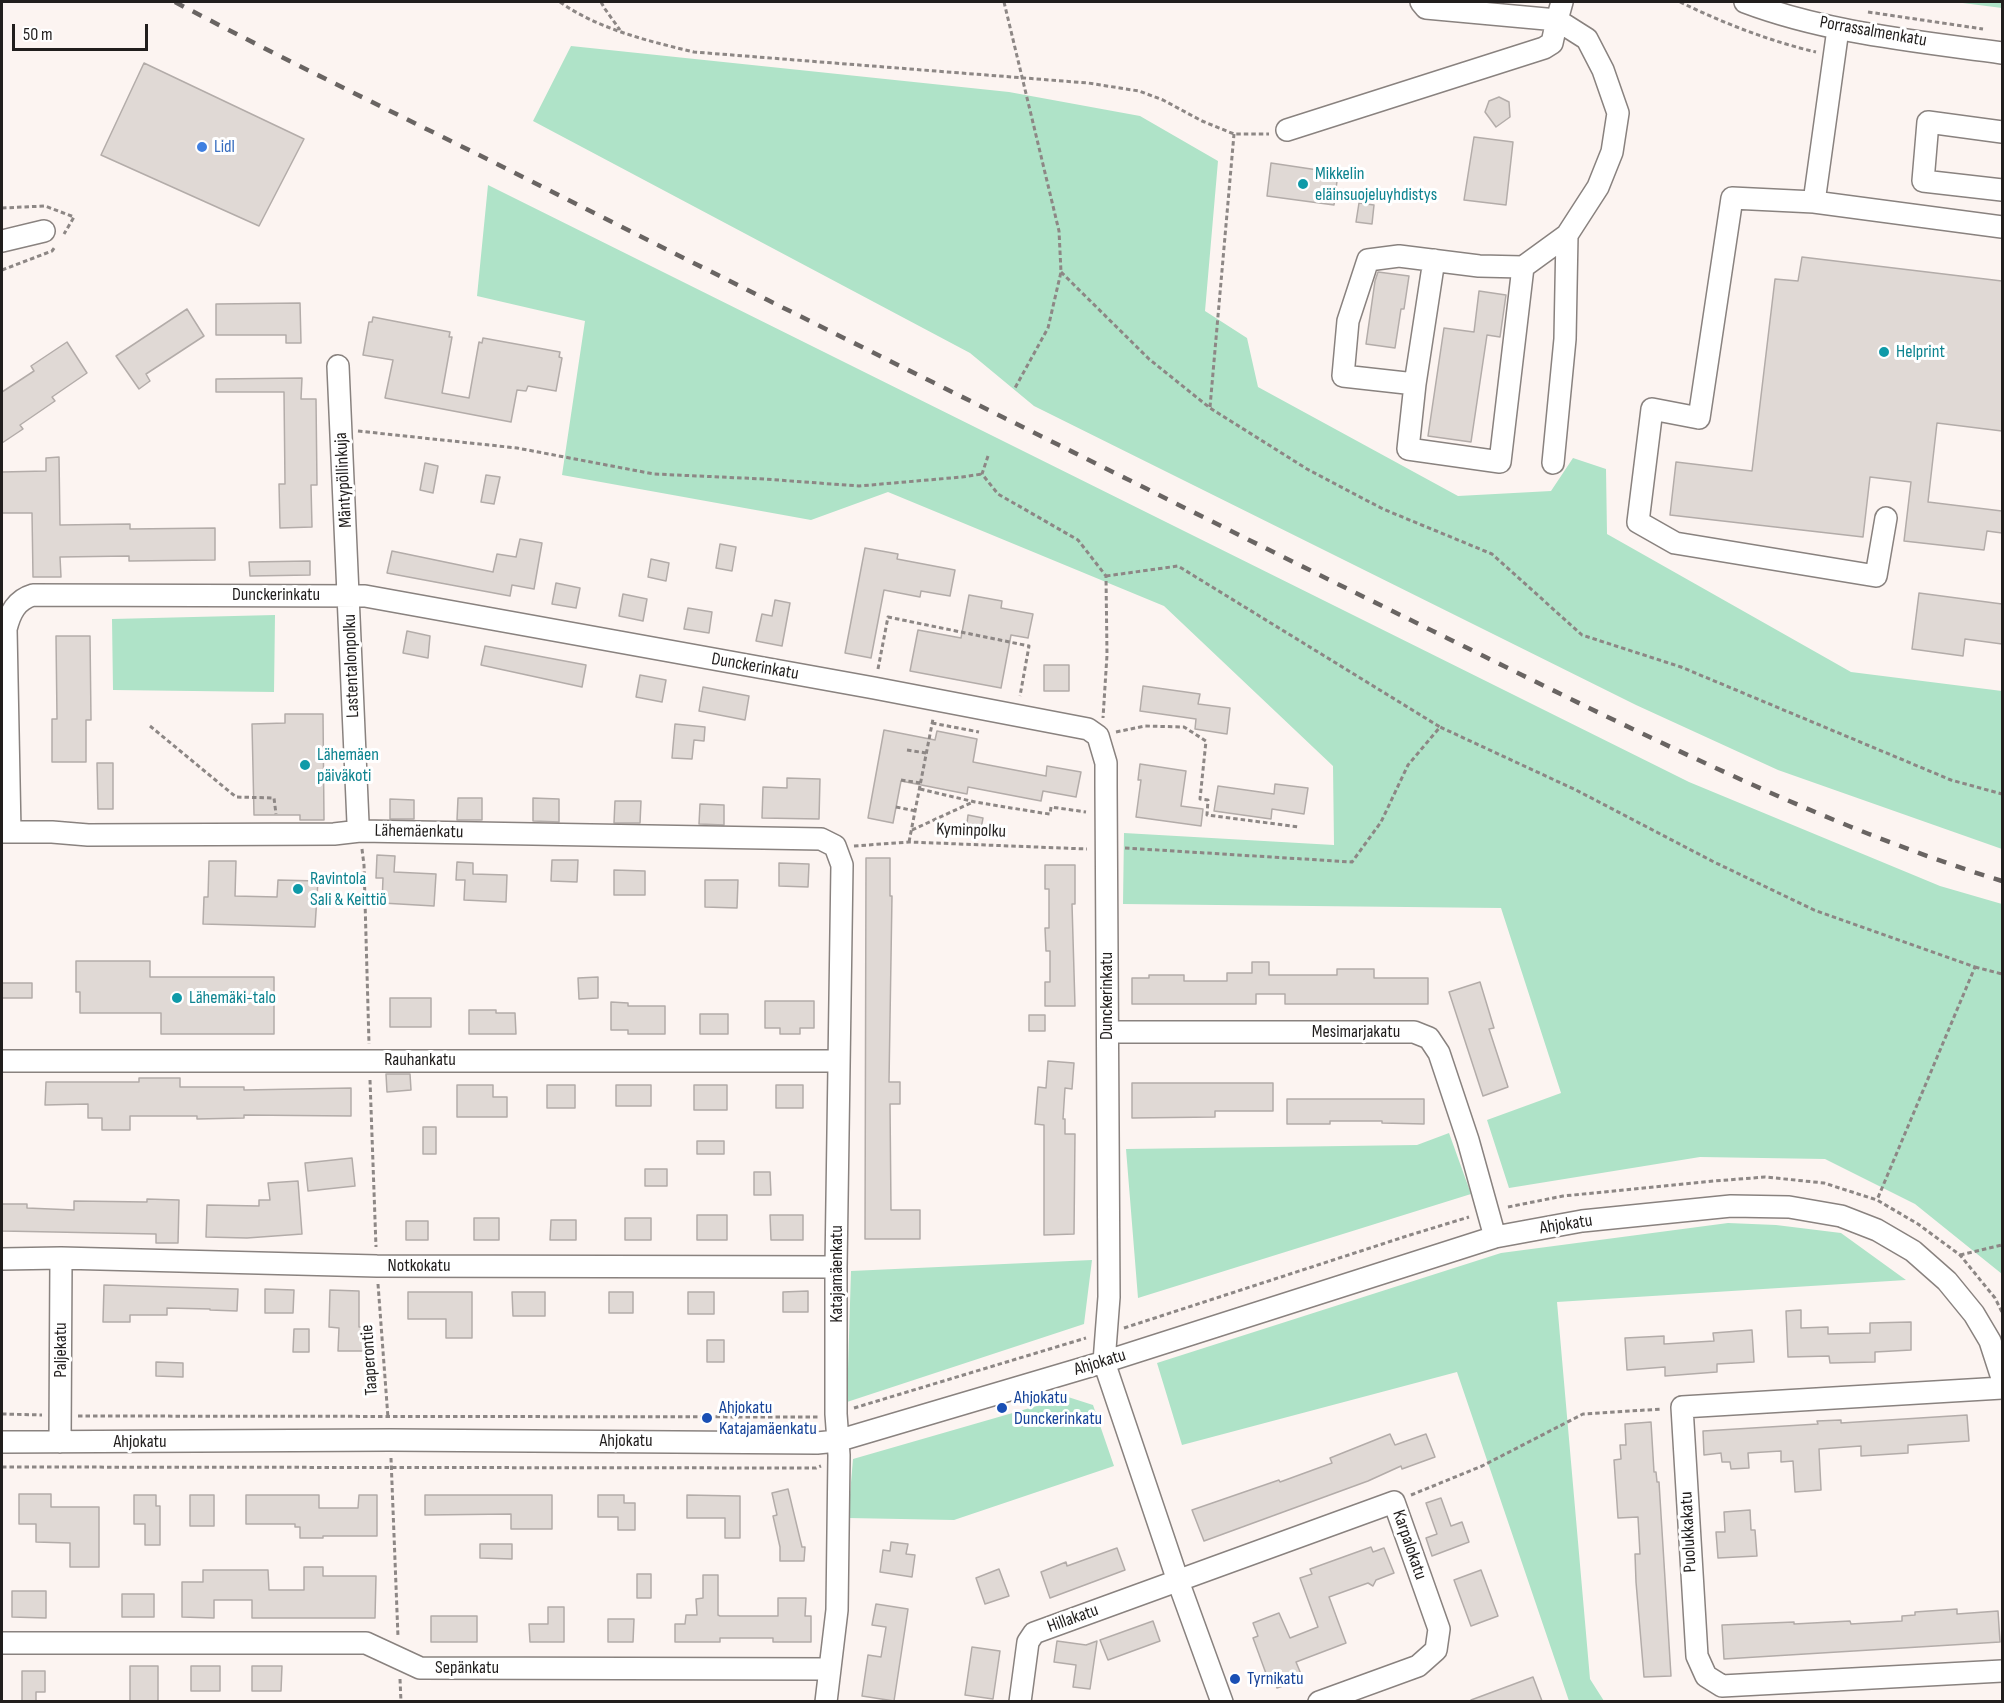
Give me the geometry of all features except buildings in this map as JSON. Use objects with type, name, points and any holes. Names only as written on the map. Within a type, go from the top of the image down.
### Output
[{"type":"street","points":[[1415,384],[1343,375],[1348,321],[1368,261],[1399,256],[1479,266],[1523,267],[1567,235],[1598,187],[1612,152],[1618,113],[1603,70],[1587,39],[1559,11],[1426,8],[1421,2]]},
{"type":"street","name":"Porrassalmenkatu","points":[[1745,2],[1838,29],[2002,53]]},
{"type":"street","points":[[1287,130],[1544,48],[1552,43],[1559,11]]},
{"type":"street","points":[[1814,202],[1838,29]]},
{"type":"street","points":[[2002,132],[1928,122],[1923,181],[2002,190]]},
{"type":"street","points":[[1886,518],[1876,576],[1676,543],[1638,522],[1652,409],[1699,418],[1732,198],[1814,202],[2002,227]]},
{"type":"street","points":[[2,241],[44,231]]},
{"type":"street","points":[[1553,463],[1565,339],[1567,235]]},
{"type":"street","points":[[1434,260],[1415,384],[1408,449],[1500,462],[1523,267]]},
{"type":"street","name":"Mäntypöllinkuja","points":[[338,366],[349,595]]},
{"type":"street","name":"Dunckerinkatu","points":[[6,832],[6,629],[14,608],[25,597],[33,595],[365,596],[1088,729],[1098,736],[1106,762],[1115,848],[1108,1032],[1109,1297],[1104,1362]]},
{"type":"street","name":"Lastentalonpolku","points":[[349,595],[360,831]]},
{"type":"street","name":"Lähemäenkatu","points":[[6,832],[124,835],[334,834],[360,831],[821,839],[835,846]]},
{"type":"street","name":"Katajamäenkatu","points":[[826,1701],[837,1610],[839,1455],[836,1414],[842,865],[835,846]]},
{"type":"street","name":"Mesimarjakatu","points":[[1108,1032],[1414,1032],[1429,1038],[1439,1053],[1465,1129],[1495,1237]]},
{"type":"street","name":"Rauhankatu","points":[[2,1061],[839,1061]]},
{"type":"street","name":"Ahjokatu","points":[[2,1442],[390,1440],[793,1443],[837,1441],[1104,1362],[1495,1237],[1582,1221],[1731,1206],[1789,1207],[1841,1216],[1877,1230],[1913,1251],[1947,1281],[1974,1314],[1990,1341],[2002,1378]]},
{"type":"street","name":"Notkokatu","points":[[2,1259],[61,1258],[377,1266],[837,1267]]},
{"type":"street","name":"Paljekatu","points":[[60,1442],[61,1258]]},
{"type":"street","points":[[1104,1362],[1178,1581],[1222,1701]]},
{"type":"street","points":[[1682,1407],[2002,1388]]},
{"type":"street","name":"Puolukkakatu","points":[[1682,1407],[1697,1656],[1706,1676],[1722,1686],[2002,1671]]},
{"type":"street","name":"Karpalokatu","points":[[1178,1581],[1394,1502],[1438,1629],[1436,1650],[1418,1666],[1319,1701]]},
{"type":"street","name":"Hillakatu","points":[[1020,1701],[1028,1642],[1034,1633],[1178,1581]]},
{"type":"street","name":"Sepänkatu","points":[[2,1643],[366,1643],[420,1668],[830,1669]]},
{"type":"path","points":[[560,2],[595,22],[651,41],[694,52],[1088,83],[1139,91],[1234,134],[1276,134],[1287,130]]},
{"type":"path","points":[[601,2],[621,31]]},
{"type":"path","points":[[1004,2],[1059,231],[1061,272],[1048,328],[1015,388]]},
{"type":"path","points":[[1864,12],[1985,29]]},
{"type":"path","points":[[1210,408],[1234,134]]},
{"type":"path","points":[[2,208],[45,206],[74,217]]},
{"type":"path","points":[[1061,272],[1149,359],[1210,408],[1307,469],[1383,509],[1491,554],[1582,635],[1681,667],[1951,780],[2002,794]]},
{"type":"path","points":[[341,429],[517,448],[654,474],[859,486],[982,474]]},
{"type":"path","points":[[982,474],[987,456]]},
{"type":"path","points":[[982,474],[998,494],[1078,540],[1106,576],[1107,655],[1104,715],[1098,736],[1146,726],[1184,727],[1206,741],[1200,799],[1208,800],[1207,815],[1299,827]]},
{"type":"path","points":[[1106,576],[1178,566],[1440,727],[1576,790],[1714,862],[1814,910],[1975,967],[2002,974]]},
{"type":"path","points":[[874,688],[888,617],[1029,646],[1016,716]]},
{"type":"path","points":[[909,842],[934,711]]},
{"type":"path","points":[[932,723],[979,732]]},
{"type":"path","points":[[150,726],[236,797],[274,798],[276,807]]},
{"type":"path","name":"Kyminpolku","points":[[835,846],[869,846],[909,842],[1115,848],[1352,862],[1381,822],[1408,765],[1440,727]]},
{"type":"path","points":[[907,750],[926,754]]},
{"type":"path","points":[[901,780],[921,783]]},
{"type":"path","points":[[920,789],[975,802],[1050,814],[1051,807],[1094,813]]},
{"type":"path","points":[[912,830],[975,802]]},
{"type":"path","points":[[896,807],[916,811]]},
{"type":"path","points":[[360,831],[364,865],[370,1060]]},
{"type":"path","points":[[1877,1200],[1975,967]]},
{"type":"path","name":"Taaperontie","points":[[370,1060],[377,1266],[390,1440],[399,1657]]},
{"type":"path","points":[[1960,1255],[2002,1245]]},
{"type":"path","points":[[2,1414],[817,1417],[836,1414],[1128,1327]]},
{"type":"path","points":[[1394,1502],[1482,1466],[1583,1414],[1682,1407]]},
{"type":"green space","points":[[1955,2],[2002,2],[2002,8]]},
{"type":"green space","points":[[571,46],[1009,92],[1140,116],[1218,161],[1205,311],[1247,338],[1258,387],[1458,496],[1551,491],[1573,458],[1606,469],[1607,534],[1851,672],[2002,691],[2002,849],[1778,770],[1636,705],[1034,406],[970,353],[533,121]]},
{"type":"green space","points":[[488,185],[1689,782],[1940,886],[2002,904],[2002,1274],[1915,1204],[1825,1159],[1700,1157],[1509,1188],[1487,1120],[1561,1093],[1501,908],[1123,904],[1124,833],[1334,845],[1333,766],[1164,606],[888,492],[811,520],[562,475],[585,321],[477,296]]},
{"type":"green space","points":[[275,615],[274,692],[113,690],[112,619]]},
{"type":"green space","points":[[1449,1133],[1471,1194],[1138,1298],[1126,1149],[1417,1145]]},
{"type":"green space","points":[[1728,1223],[1776,1225],[1841,1233],[1906,1280],[1557,1302],[1590,1679],[1604,1701],[1569,1701],[1457,1372],[1182,1445],[1157,1363],[1501,1253]]},
{"type":"green space","points":[[1092,1260],[1084,1324],[847,1402],[851,1271]]},
{"type":"green space","points":[[1068,1397],[1093,1405],[1114,1466],[954,1520],[848,1518],[853,1459]]},
{"type":"railway","points":[[175,2],[759,296],[1589,708],[1741,780],[1844,824],[1896,845],[2002,881]]},
{"type":"place","name":"Lidl","points":[[202,147]]},
{"type":"place","name":"Mikkelin eläinsuojeluyhdistys","points":[[1303,184]]},
{"type":"place","name":"Helprint","points":[[1884,352]]},
{"type":"place","name":"Lähemäen päiväkoti","points":[[305,765]]},
{"type":"place","name":"Ravintola Sali & Keittiö","points":[[298,889]]},
{"type":"place","name":"Lähemäki-talo","points":[[177,998]]},
{"type":"place","name":"Ahjokatu Dunckerinkatu","points":[[1002,1408]]},
{"type":"place","name":"Ahjokatu Katajamäenkatu","points":[[707,1418]]},
{"type":"place","name":"Tyrnikatu","points":[[1235,1679]]}]
